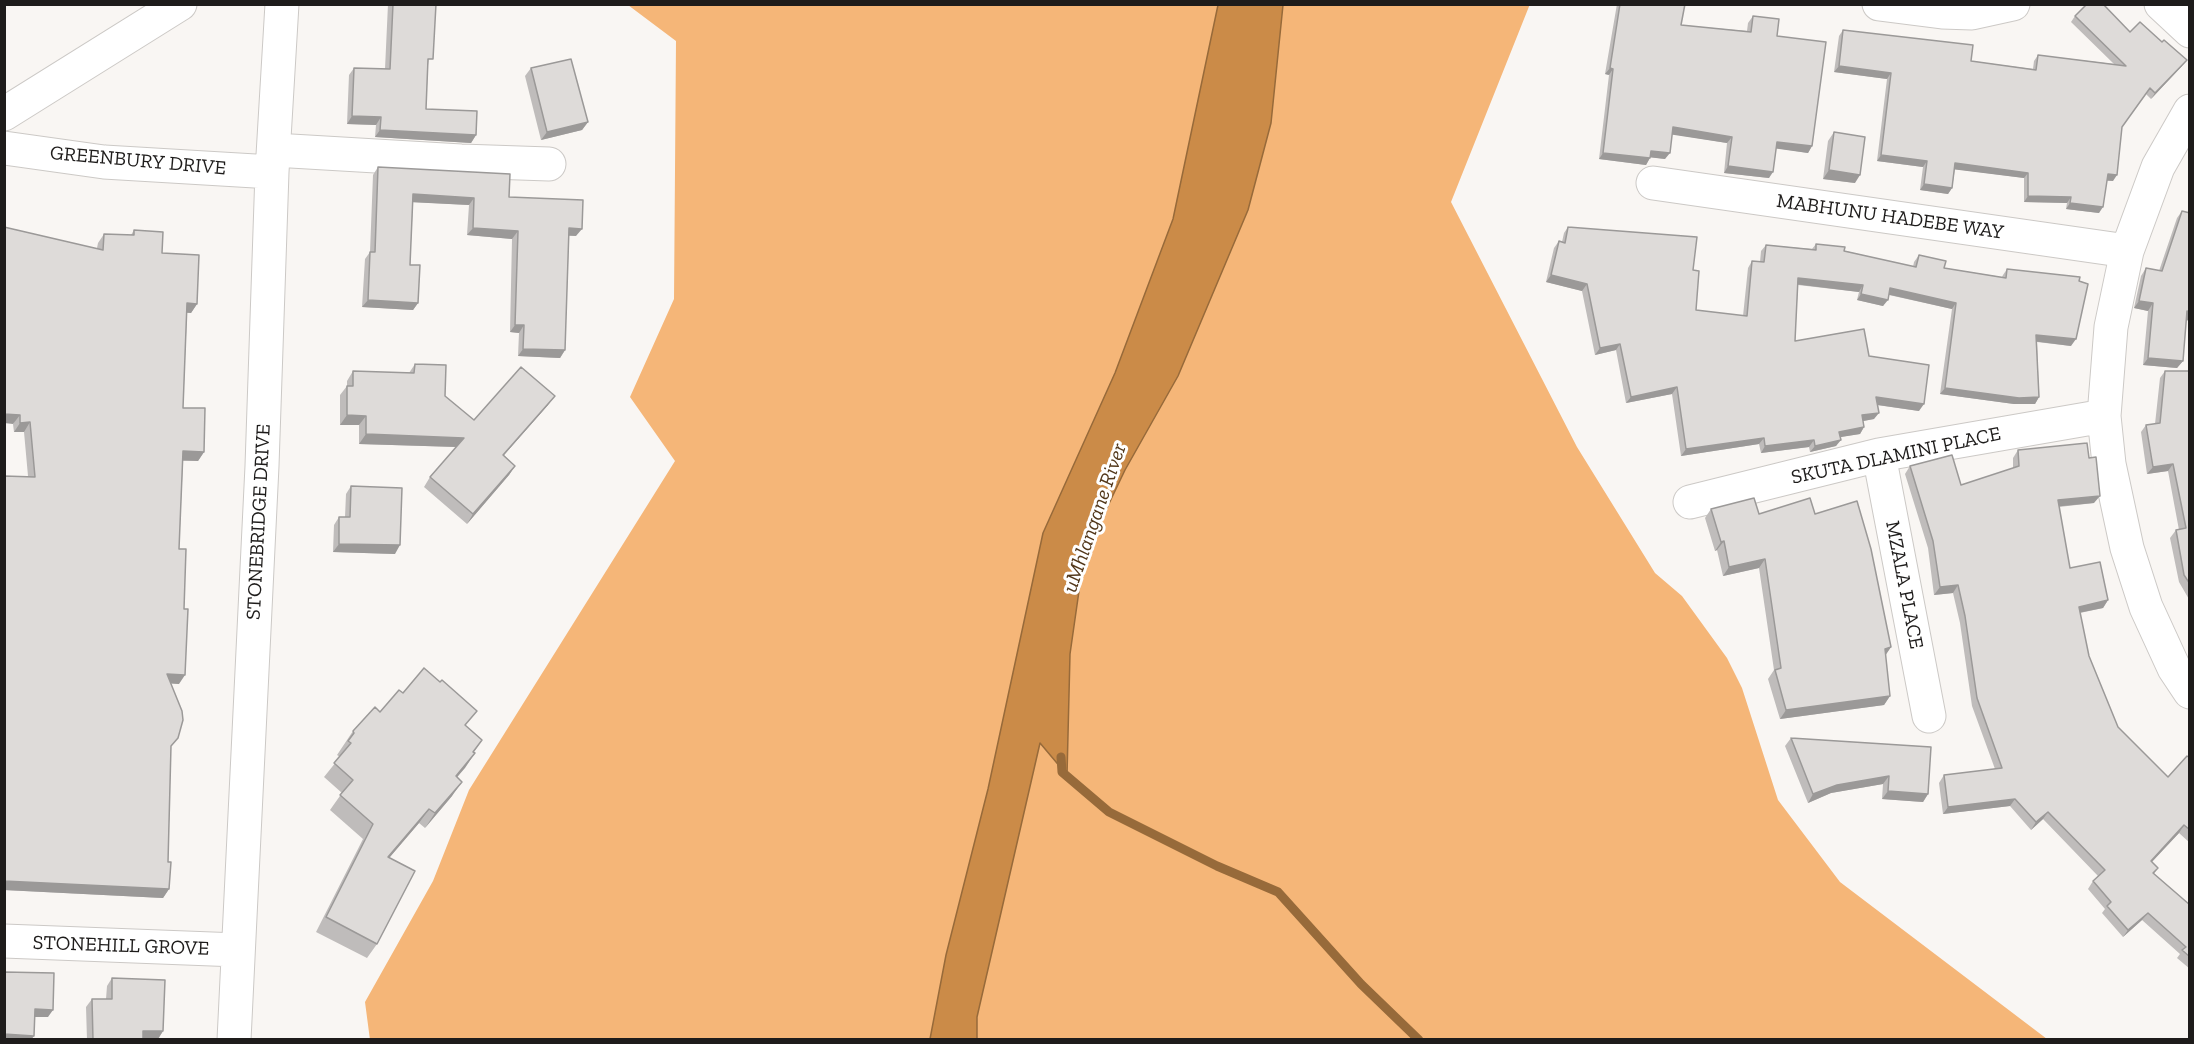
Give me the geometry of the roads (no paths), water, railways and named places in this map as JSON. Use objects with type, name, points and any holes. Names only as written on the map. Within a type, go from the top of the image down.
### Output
[{"type":"street","points":[[4,114],[180,4]]},
{"type":"street","name":"STONEBRIDGE DRIVE","points":[[234,1040],[282,4]]},
{"type":"street","points":[[1880,4],[1942,12],[1972,13],[2013,4]]},
{"type":"street","points":[[2161,4],[2190,31]]},
{"type":"street","points":[[2190,111],[2158,167],[2127,251],[2111,327],[2104,416],[2109,464],[2127,548],[2146,607],[2174,668],[2190,692]]},
{"type":"street","name":"GREENBURY DRIVE","points":[[4,148],[104,162],[461,161],[549,164]]},
{"type":"street","name":"MABHUNU HADEBE WAY","points":[[1653,183],[2127,251]]},
{"type":"street","name":"SKUTA DLAMINI PLACE","points":[[1690,502],[1879,455],[2104,416]]},
{"type":"street","name":"MZALA PLACE","points":[[1879,455],[1929,716]]},
{"type":"street","name":"STONEHILL GROVE","points":[[4,941],[238,950]]},
{"type":"water","name":"uMhlangane River","points":[[1218,5],[1283,5],[1271,123],[1248,210],[1178,376],[1125,470],[1084,556],[1070,654],[1067,775],[1040,743],[977,1017],[977,1039],[930,1039],[946,955],[988,789],[1043,533],[1115,373],[1173,219]]},
{"type":"waterway","points":[[1061,757],[1062,772],[1109,812],[1217,866],[1278,892],[1361,984],[1419,1040]]}]
